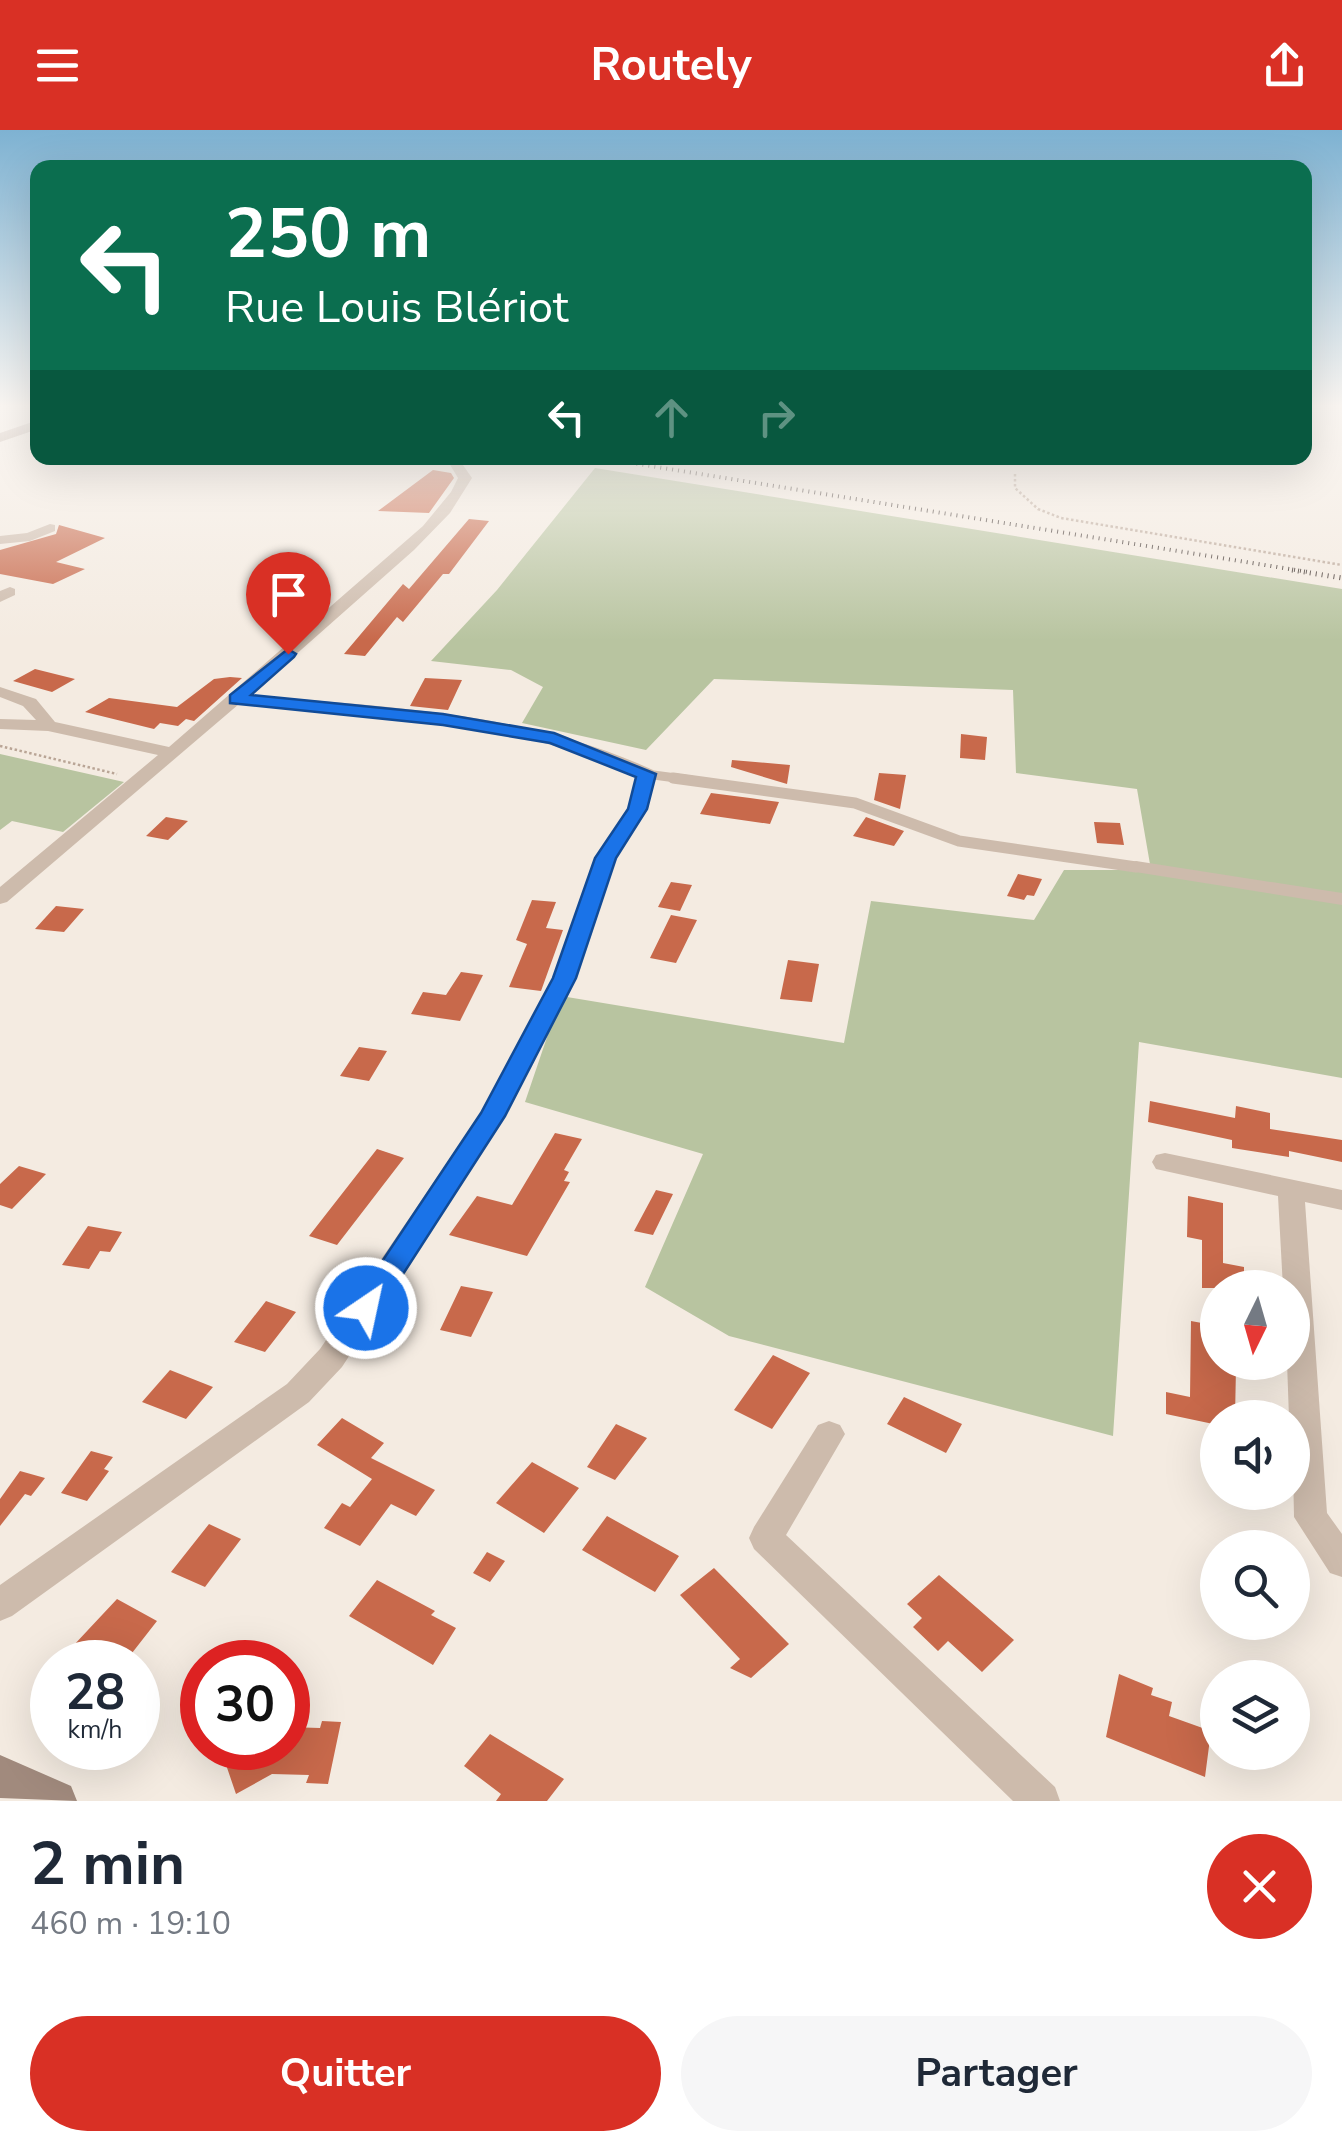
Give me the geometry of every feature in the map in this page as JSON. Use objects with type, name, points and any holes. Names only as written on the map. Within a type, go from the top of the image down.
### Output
[{"type":"main road","points":[[0,1776],[56,1801]]},
{"type":"street","points":[[0,898],[236,699],[428,527],[464,485]]},
{"type":"street","points":[[0,540],[30,537],[50,528]]},
{"type":"street","points":[[0,692],[28,700],[41,709],[48,726]]},
{"type":"street","points":[[0,1605],[298,1393],[331,1358],[492,1116],[564,978],[605,858],[638,809],[646,774],[554,738],[443,719],[236,699]]},
{"type":"street","points":[[0,724],[48,726],[173,754]]},
{"type":"street","points":[[1136,867],[1342,899]]},
{"type":"street","points":[[1166,1162],[1342,1200]]},
{"type":"street","points":[[1290,1189],[1311,1518],[1342,1562]]},
{"type":"street","points":[[829,1434],[766,1538],[1041,1801]]},
{"type":"lane","points":[[646,774],[855,802],[958,842],[1136,867]]},
{"type":"path","points":[[1014,485],[1038,509],[1061,518],[1342,564]]},
{"type":"path","points":[[0,746],[140,780]]},
{"type":"green space","points":[[581,485],[700,485],[1342,589],[1342,1078],[1139,1042],[1113,1436],[729,1336],[645,1287],[703,1154],[525,1102],[561,996],[844,1043],[871,901],[1034,920],[1064,870],[1151,870],[1137,789],[1016,773],[1013,690],[714,679],[646,750],[522,723],[543,687],[511,670],[431,661],[497,590]]},
{"type":"green space","points":[[0,754],[124,782],[63,832],[12,821],[0,830]]},
{"type":"building","points":[[413,485],[449,485],[429,513],[378,511]]},
{"type":"building","points":[[469,519],[489,521],[449,574],[443,574],[403,622],[397,617],[365,656],[344,654],[403,584],[409,589]]},
{"type":"building","points":[[59,525],[105,538],[56,562],[85,569],[53,584],[0,574],[0,550],[56,534]]},
{"type":"building","points":[[35,669],[75,679],[52,692],[13,681]]},
{"type":"building","points":[[242,678],[194,721],[186,719],[178,726],[160,723],[154,729],[85,712],[109,698],[177,707],[214,679]]},
{"type":"building","points":[[425,678],[462,680],[448,710],[410,706]]},
{"type":"building","points":[[961,734],[987,737],[985,760],[960,758]]},
{"type":"building","points":[[732,760],[790,765],[787,784],[731,767]]},
{"type":"building","points":[[879,773],[906,775],[900,809],[874,800]]},
{"type":"building","points":[[711,793],[779,802],[770,824],[700,814]]},
{"type":"building","points":[[166,817],[188,821],[168,840],[146,836]]},
{"type":"building","points":[[866,817],[904,831],[894,846],[853,836]]},
{"type":"building","points":[[1094,822],[1120,823],[1124,845],[1097,843]]},
{"type":"building","points":[[1018,874],[1042,879],[1034,896],[1027,895],[1024,900],[1007,896]]},
{"type":"building","points":[[671,882],[692,885],[680,911],[658,907]]},
{"type":"building","points":[[532,900],[556,902],[546,928],[563,930],[541,991],[509,987],[527,944],[516,940]]},
{"type":"building","points":[[56,906],[84,909],[64,932],[35,929]]},
{"type":"building","points":[[671,915],[697,920],[676,963],[650,958]]},
{"type":"building","points":[[788,960],[819,964],[812,1002],[780,999]]},
{"type":"building","points":[[461,972],[483,975],[460,1021],[411,1014],[423,992],[446,995]]},
{"type":"building","points":[[359,1047],[387,1051],[369,1081],[340,1076]]},
{"type":"building","points":[[1150,1101],[1235,1118],[1236,1106],[1270,1113],[1270,1129],[1342,1140],[1342,1162],[1289,1151],[1289,1157],[1232,1148],[1232,1140],[1148,1122]]},
{"type":"building","points":[[555,1133],[582,1139],[564,1170],[569,1172],[564,1181],[570,1182],[527,1256],[449,1235],[477,1196],[512,1205]]},
{"type":"building","points":[[377,1149],[404,1158],[337,1245],[309,1236]]},
{"type":"building","points":[[19,1166],[46,1174],[12,1209],[0,1205],[0,1184]]},
{"type":"building","points":[[656,1190],[673,1194],[653,1235],[634,1231]]},
{"type":"building","points":[[1188,1196],[1223,1203],[1223,1263],[1244,1270],[1202,1270],[1202,1240],[1187,1237]]},
{"type":"building","points":[[88,1226],[122,1232],[110,1252],[100,1251],[89,1269],[62,1265]]},
{"type":"building","points":[[461,1286],[493,1292],[471,1337],[440,1330]]},
{"type":"building","points":[[266,1301],[296,1312],[265,1352],[234,1342]]},
{"type":"building","points":[[1191,1321],[1200,1323],[1200,1380],[1236,1380],[1235,1400],[1200,1400],[1200,1421],[1166,1414],[1166,1392],[1190,1397]]},
{"type":"building","points":[[773,1355],[810,1373],[772,1429],[734,1410]]},
{"type":"building","points":[[170,1370],[213,1387],[186,1419],[142,1402]]},
{"type":"building","points":[[904,1397],[962,1424],[946,1453],[887,1424]]},
{"type":"building","points":[[342,1418],[384,1443],[371,1458],[435,1490],[416,1516],[391,1504],[360,1546],[324,1528],[342,1503],[350,1507],[372,1479],[317,1445]]},
{"type":"building","points":[[616,1424],[647,1438],[615,1480],[587,1467]]},
{"type":"building","points":[[91,1451],[113,1457],[104,1469],[109,1471],[87,1501],[61,1493]]},
{"type":"building","points":[[532,1462],[579,1488],[544,1533],[496,1503]]},
{"type":"building","points":[[20,1471],[45,1478],[31,1496],[25,1494],[0,1526],[0,1499]]},
{"type":"building","points":[[607,1516],[679,1556],[655,1592],[582,1550]]},
{"type":"building","points":[[209,1524],[241,1539],[205,1587],[171,1572]]},
{"type":"building","points":[[487,1552],[505,1561],[490,1582],[473,1573]]},
{"type":"building","points":[[714,1568],[789,1644],[751,1678],[730,1668],[740,1659],[680,1595]]},
{"type":"building","points":[[939,1575],[1014,1640],[982,1672],[948,1641],[938,1651],[913,1627],[922,1618],[907,1604]]},
{"type":"building","points":[[377,1580],[435,1611],[431,1615],[456,1628],[433,1665],[349,1616]]},
{"type":"building","points":[[117,1599],[157,1621],[142,1640],[79,1640]]},
{"type":"building","points":[[1119,1674],[1153,1688],[1151,1695],[1172,1702],[1169,1716],[1200,1727],[1200,1770],[1206,1770],[1205,1777],[1106,1737]]},
{"type":"building","points":[[322,1721],[341,1722],[328,1784],[306,1783],[309,1775],[272,1774],[236,1794],[228,1770],[310,1770],[310,1728],[320,1728]]},
{"type":"building","points":[[490,1734],[564,1779],[547,1801],[496,1801],[501,1794],[464,1766]]},
{"type":"railway","points":[[768,485],[1308,572]]},
{"type":"railway","points":[[1292,570],[1342,578]]},
{"type":"route","points":[[288,654],[236,699],[443,719],[554,738],[622,761],[646,774],[638,809],[605,858],[564,978],[492,1116],[366,1308]]}]
